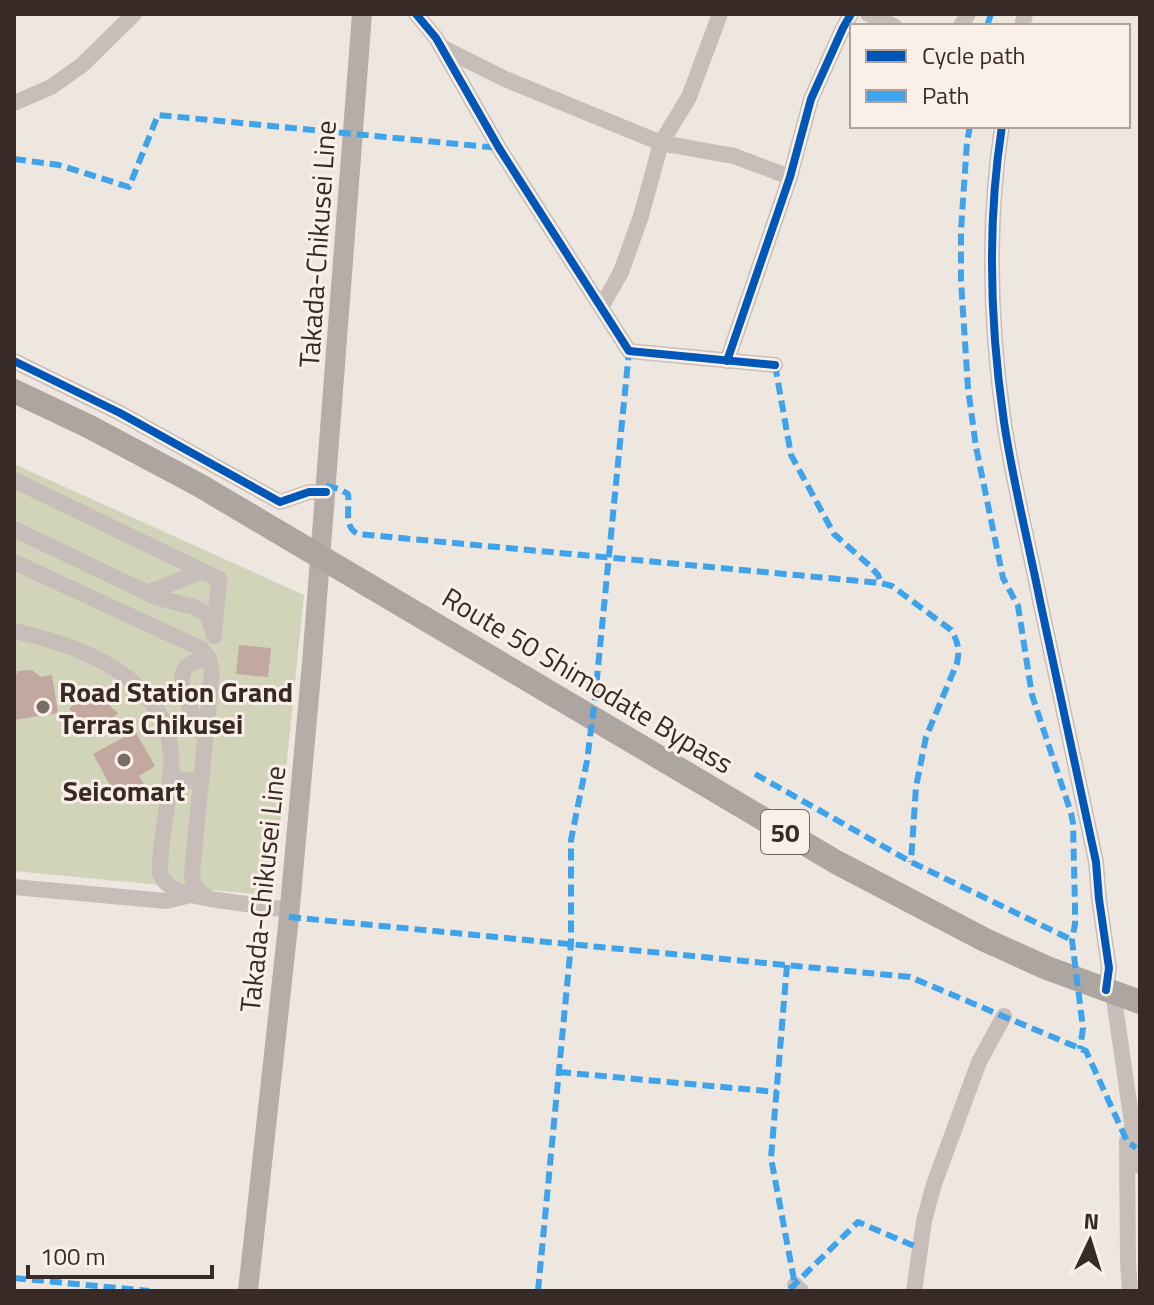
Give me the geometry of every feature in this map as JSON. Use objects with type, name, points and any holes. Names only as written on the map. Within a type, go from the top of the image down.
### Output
[{"type":"highway","name":"Route 50 Shimodate Bypass","points":[[14,391],[199,485],[836,862],[985,940],[1047,968],[1120,995]]},
{"type":"main road","name":"Takada-Chikusei Line","points":[[248,1291],[312,663],[362,14]]},
{"type":"street","points":[[14,103],[51,87],[82,65],[134,14]]},
{"type":"street","points":[[416,14],[436,38],[499,148],[629,351],[775,365]]},
{"type":"street","points":[[601,307],[621,272],[641,216],[661,143],[689,97],[720,14]]},
{"type":"street","points":[[727,361],[790,177],[813,93],[851,14]]},
{"type":"street","points":[[868,14],[890,24]]},
{"type":"street","points":[[439,46],[505,79],[661,143],[734,156],[790,177]]},
{"type":"street","points":[[1002,128],[994,206],[993,295],[1003,410],[1018,495],[1096,862],[1109,968],[1120,995],[1135,1144],[1140,1166]]},
{"type":"street","points":[[14,361],[120,413],[280,502],[309,492],[326,492]]},
{"type":"street","points":[[14,480],[219,579],[192,882],[210,899]]},
{"type":"street","points":[[14,529],[158,598],[194,607],[209,619],[214,636]]},
{"type":"street","points":[[14,562],[195,645],[202,649],[211,665]]},
{"type":"street","points":[[147,593],[203,571]]},
{"type":"street","points":[[14,631],[52,639],[121,672],[140,687],[155,706],[167,732],[171,755],[160,873],[167,885],[210,899],[289,910]]},
{"type":"street","points":[[205,739],[182,686],[182,674],[186,666],[199,660],[211,665]]},
{"type":"street","points":[[169,778],[201,782]]},
{"type":"street","points":[[14,887],[166,901],[191,895]]},
{"type":"street","points":[[914,1291],[924,1221],[934,1184],[979,1062],[1004,1016]]},
{"type":"street","points":[[1127,1141],[1130,1291]]},
{"type":"green space","points":[[14,464],[304,595],[273,896],[14,871]]},
{"type":"building","points":[[239,645],[271,648],[268,677],[236,674]]},
{"type":"building","points":[[32,670],[41,677],[52,675],[58,713],[14,720],[14,678],[18,671]]},
{"type":"building","points":[[88,687],[118,713],[100,735],[69,709]]},
{"type":"building","name":"Seicomart","points":[[135,731],[155,766],[139,776],[144,785],[118,800],[93,754]]},
{"type":"marked path","points":[[988,24],[991,14]]},
{"type":"marked path","points":[[14,159],[59,165],[129,187],[158,115],[499,148]]},
{"type":"marked path","points":[[970,128],[961,230],[968,388],[976,447],[1003,578],[1018,606],[1032,695],[1073,823],[1075,924],[1072,940],[1083,1028],[1080,1049]]},
{"type":"marked path","points":[[538,1291],[571,944],[571,840],[587,761],[595,698],[629,351]]},
{"type":"marked path","points":[[775,365],[791,455],[834,534],[869,565],[881,583]]},
{"type":"marked path","points":[[326,486],[348,494],[350,527],[358,534],[892,586],[951,630],[958,650],[957,663],[926,737],[916,787],[911,862]]},
{"type":"marked path","points":[[755,774],[911,862],[1072,940]]},
{"type":"marked path","points":[[289,917],[910,977],[1086,1051],[1127,1141],[1136,1148]]},
{"type":"marked path","points":[[787,965],[771,1158],[795,1285]]},
{"type":"marked path","points":[[559,1072],[777,1092]]},
{"type":"marked path","points":[[790,1289],[858,1222],[919,1248]]},
{"type":"marked path","points":[[14,1278],[149,1291]]},
{"type":"cycle path","points":[[416,14],[436,38],[499,148],[629,351],[775,365]]},
{"type":"cycle path","points":[[727,361],[790,177],[811,99],[851,14]]},
{"type":"cycle path","points":[[1002,128],[992,237],[993,311],[999,385],[1016,489],[1096,862],[1109,968],[1106,990]]},
{"type":"cycle path","points":[[14,361],[120,413],[280,502],[309,492],[326,492]]},
{"type":"place","name":"Road Station Grand Terras Chikusei","points":[[43,707]]},
{"type":"place","name":"Seicomart","points":[[124,760]]}]
